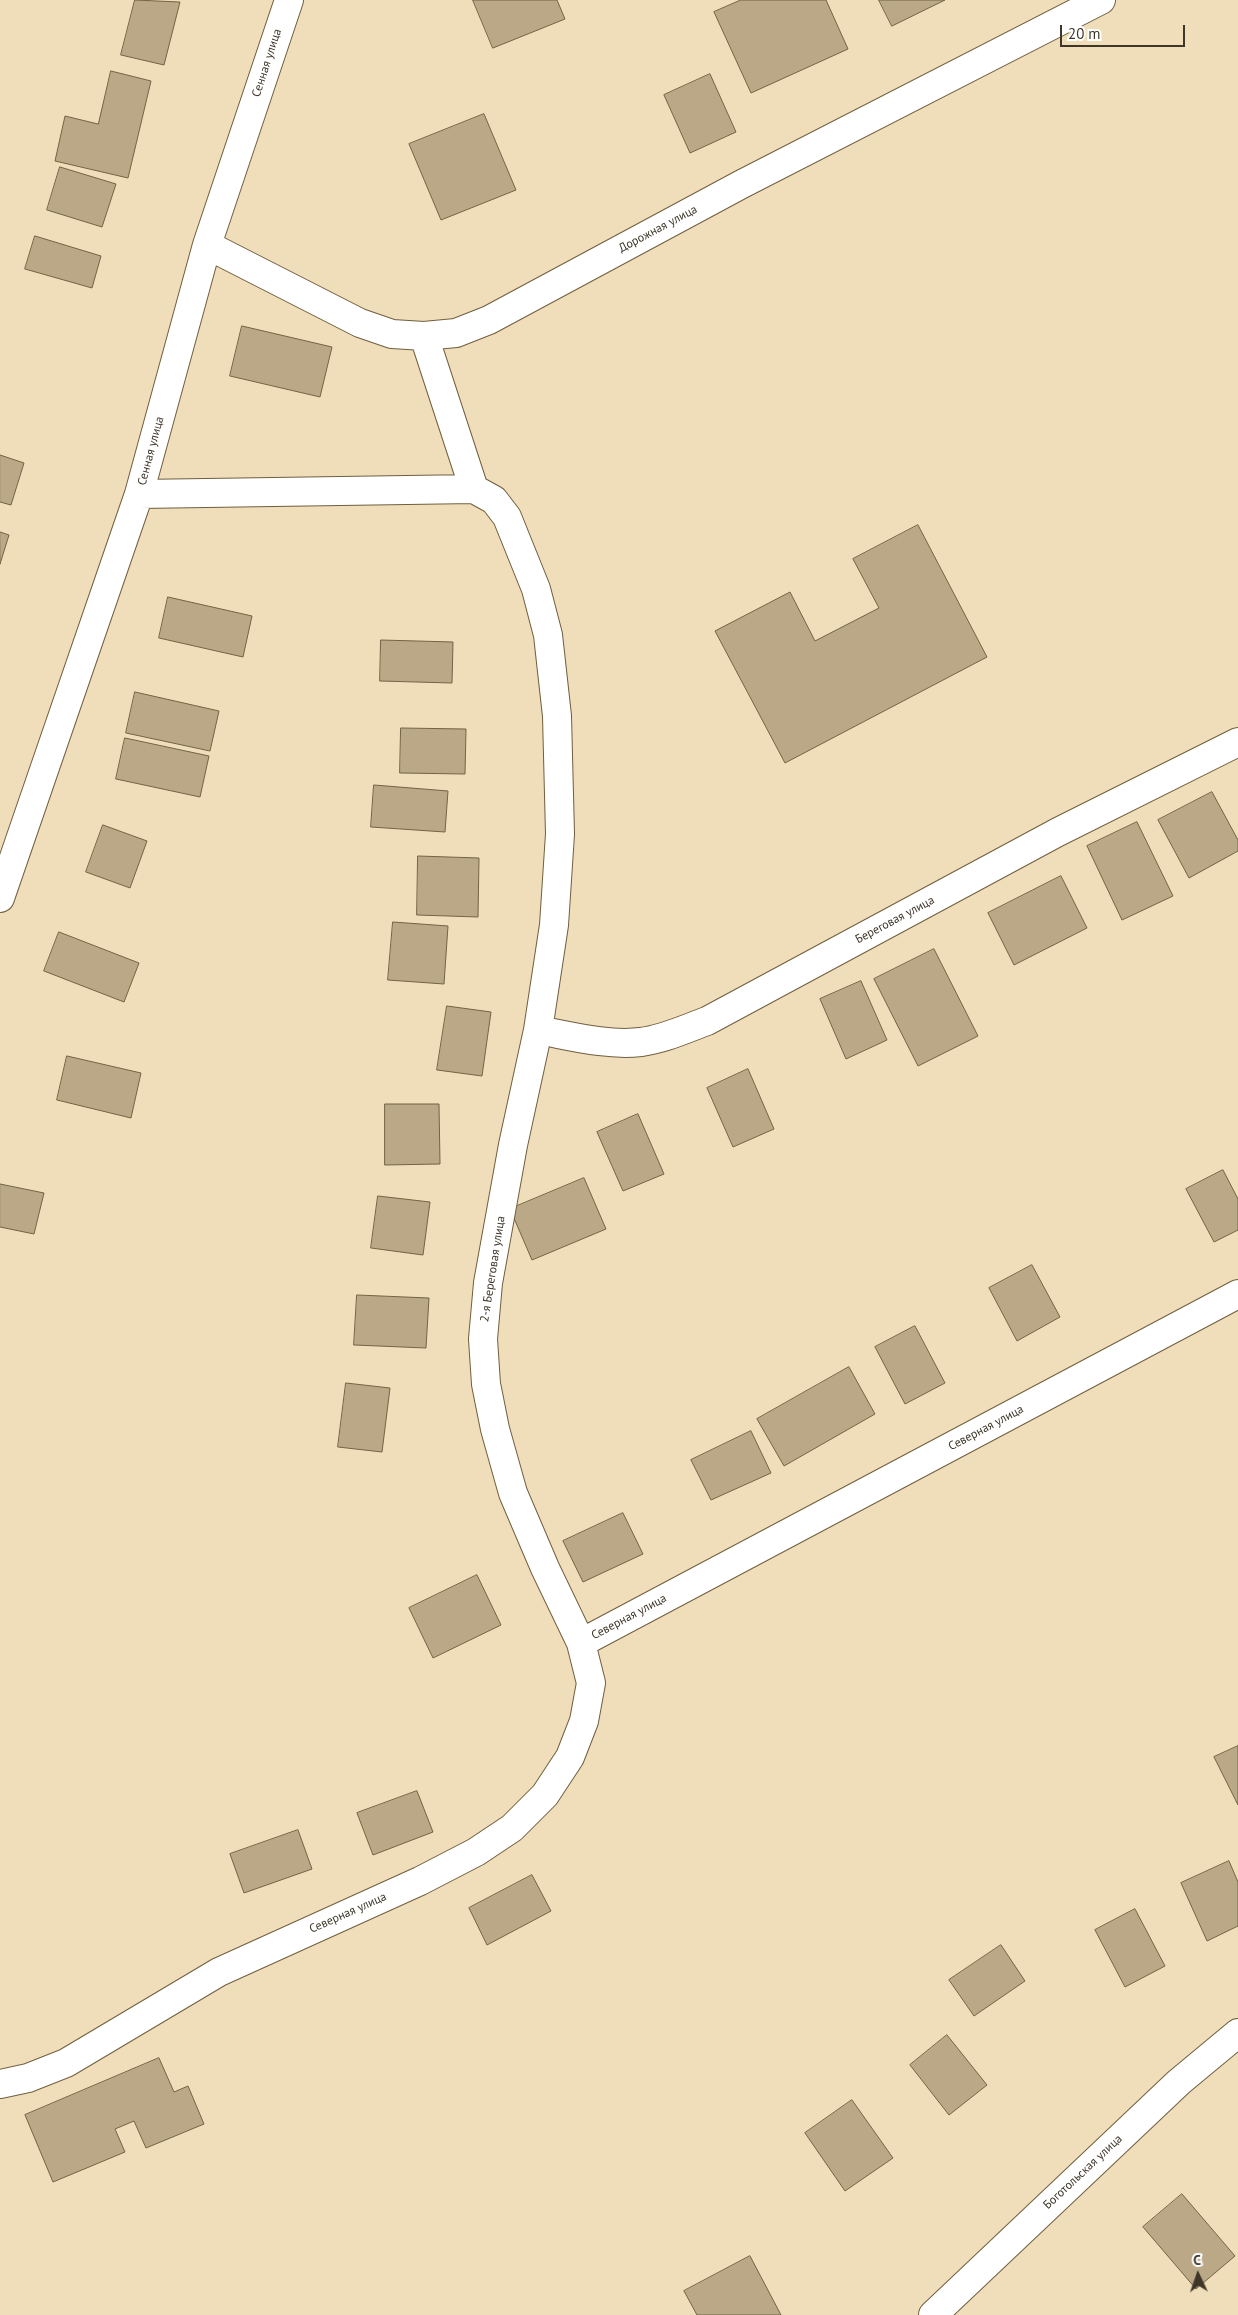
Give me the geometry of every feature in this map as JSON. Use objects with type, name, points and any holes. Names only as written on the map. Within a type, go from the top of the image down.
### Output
[{"type":"street","name":"Сенная улица","points":[[0,898],[139,494],[207,245],[289,0]]},
{"type":"street","name":"Дорожная улица","points":[[207,245],[360,323],[392,334],[424,336],[456,333],[489,320],[742,184],[1101,0]]},
{"type":"street","points":[[139,494],[474,489],[424,336]]},
{"type":"street","name":"2-я Береговая улица","points":[[474,489],[494,500],[507,517],[536,589],[548,635],[557,716],[560,834],[554,925],[538,1030],[488,1283],[482,1339],[486,1384],[495,1429],[513,1493],[545,1568],[581,1643]]},
{"type":"street","name":"Береговая улица","points":[[538,1030],[609,1042],[640,1042],[668,1036],[707,1021],[1058,832],[1238,742]]},
{"type":"street","name":"Северная улица","points":[[0,2084],[28,2078],[66,2063],[219,1972],[420,1881],[476,1852],[512,1828],[545,1795],[570,1757],[584,1720],[591,1682],[581,1643],[1238,1294]]},
{"type":"street","name":"Боготольская улица","points":[[932,2315],[1179,2082],[1238,2033]]},
{"type":"building","points":[[135,0],[180,2],[164,65],[121,55]]},
{"type":"building","points":[[473,0],[557,0],[565,19],[493,48]]},
{"type":"building","points":[[741,0],[826,0],[848,49],[751,93],[714,12]]},
{"type":"building","points":[[879,0],[945,0],[892,26]]},
{"type":"building","points":[[111,71],[151,81],[128,178],[55,161],[65,116],[98,124]]},
{"type":"building","points":[[710,74],[736,132],[690,153],[664,95]]},
{"type":"building","points":[[484,114],[516,190],[441,220],[409,144]]},
{"type":"building","points":[[60,167],[116,184],[102,227],[47,210]]},
{"type":"building","points":[[35,236],[101,256],[92,288],[25,269]]},
{"type":"building","points":[[242,326],[332,347],[320,397],[230,376]]},
{"type":"building","points":[[0,455],[24,463],[11,505],[0,502]]},
{"type":"building","points":[[918,525],[987,657],[785,763],[715,631],[790,592],[815,641],[879,608],[853,559]]},
{"type":"building","points":[[0,532],[9,535],[0,564]]},
{"type":"building","points":[[168,597],[252,616],[243,657],[159,638]]},
{"type":"building","points":[[381,640],[453,642],[452,683],[380,681]]},
{"type":"building","points":[[135,692],[219,711],[210,751],[126,733]]},
{"type":"building","points":[[401,728],[466,729],[465,774],[400,773]]},
{"type":"building","points":[[125,738],[209,756],[200,797],[116,779]]},
{"type":"building","points":[[374,785],[448,791],[445,832],[371,827]]},
{"type":"building","points":[[1212,792],[1238,840],[1238,851],[1189,878],[1158,820]]},
{"type":"building","points":[[1137,822],[1173,896],[1122,920],[1087,846]]},
{"type":"building","points":[[103,825],[147,841],[130,888],[86,872]]},
{"type":"building","points":[[418,856],[479,858],[478,917],[417,915]]},
{"type":"building","points":[[1061,876],[1087,928],[1014,965],[988,913]]},
{"type":"building","points":[[393,922],[448,926],[444,984],[388,980]]},
{"type":"building","points":[[59,932],[139,963],[124,1002],[44,971]]},
{"type":"building","points":[[934,949],[978,1036],[918,1066],[874,979]]},
{"type":"building","points":[[861,981],[887,1040],[846,1059],[820,999]]},
{"type":"building","points":[[447,1006],[491,1012],[482,1076],[437,1070]]},
{"type":"building","points":[[67,1056],[141,1073],[131,1118],[57,1100]]},
{"type":"building","points":[[748,1069],[774,1129],[733,1147],[707,1088]]},
{"type":"building","points":[[385,1104],[439,1104],[440,1164],[385,1165]]},
{"type":"building","points":[[638,1114],[664,1174],[623,1191],[597,1132]]},
{"type":"building","points":[[1223,1170],[1238,1199],[1238,1230],[1214,1242],[1186,1189]]},
{"type":"building","points":[[584,1178],[606,1229],[532,1260],[510,1209]]},
{"type":"building","points":[[0,1184],[44,1193],[34,1234],[0,1227]]},
{"type":"building","points":[[378,1196],[430,1202],[423,1255],[371,1248]]},
{"type":"building","points":[[1032,1265],[1060,1317],[1017,1341],[989,1288]]},
{"type":"building","points":[[357,1295],[429,1298],[426,1348],[354,1345]]},
{"type":"building","points":[[915,1326],[945,1383],[905,1404],[875,1347]]},
{"type":"building","points":[[849,1367],[875,1414],[784,1466],[757,1419]]},
{"type":"building","points":[[346,1383],[390,1388],[382,1452],[338,1447]]},
{"type":"building","points":[[751,1431],[771,1473],[711,1500],[691,1460]]},
{"type":"building","points":[[623,1513],[643,1554],[583,1582],[563,1541]]},
{"type":"building","points":[[477,1575],[501,1625],[433,1658],[409,1608]]},
{"type":"building","points":[[1238,1746],[1238,1805],[1214,1757]]},
{"type":"building","points":[[417,1791],[433,1832],[373,1855],[357,1813]]},
{"type":"building","points":[[298,1830],[312,1869],[244,1893],[230,1854]]},
{"type":"building","points":[[1229,1861],[1238,1882],[1238,1926],[1207,1941],[1181,1883]]},
{"type":"building","points":[[532,1875],[551,1911],[487,1945],[469,1908]]},
{"type":"building","points":[[1135,1909],[1165,1966],[1125,1987],[1095,1930]]},
{"type":"building","points":[[1001,1945],[1025,1981],[974,2016],[949,1980]]},
{"type":"building","points":[[947,2035],[987,2085],[949,2115],[910,2065]]},
{"type":"building","points":[[159,2058],[174,2092],[188,2086],[204,2124],[146,2148],[134,2121],[115,2129],[125,2152],[53,2182],[25,2115]]},
{"type":"building","points":[[852,2100],[893,2158],[845,2191],[805,2133]]},
{"type":"building","points":[[1182,2194],[1235,2256],[1196,2289],[1143,2227]]},
{"type":"building","points":[[750,2256],[781,2315],[697,2315],[684,2291]]}]
